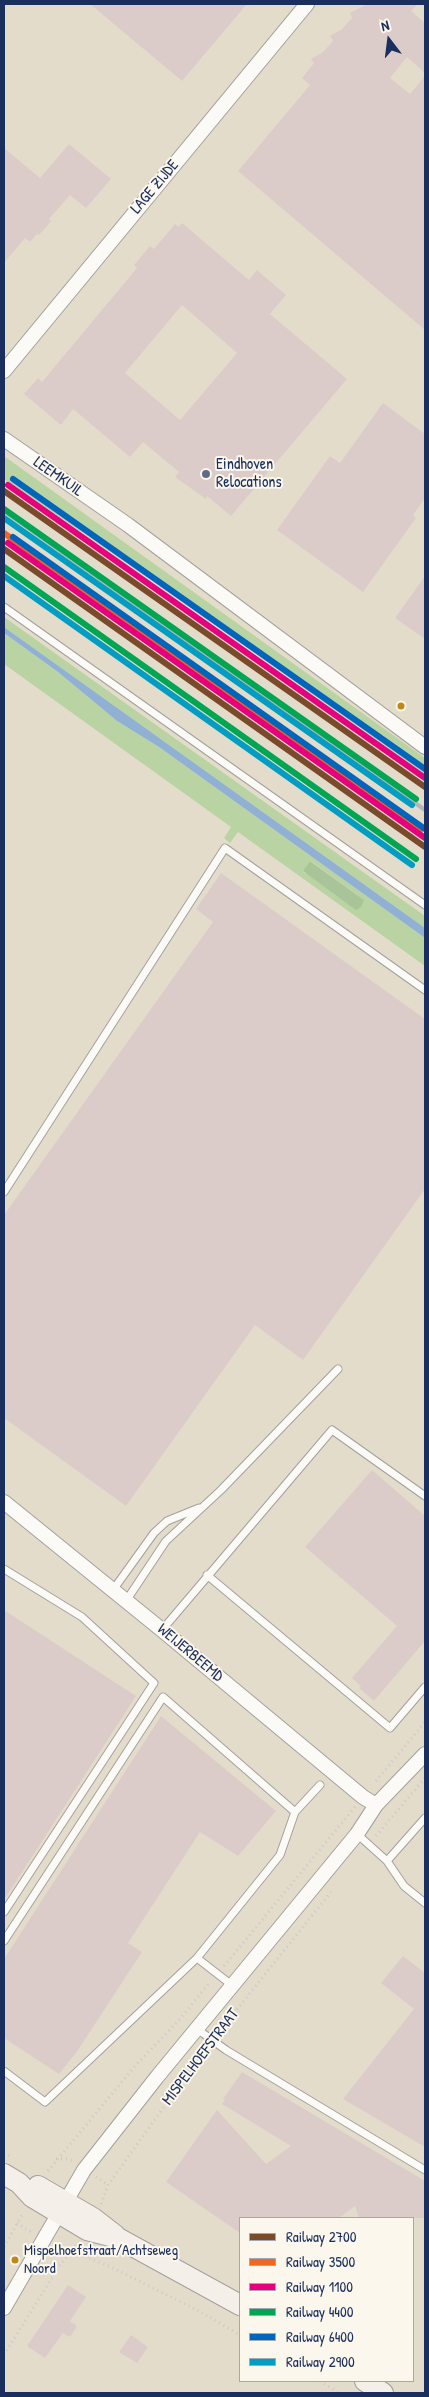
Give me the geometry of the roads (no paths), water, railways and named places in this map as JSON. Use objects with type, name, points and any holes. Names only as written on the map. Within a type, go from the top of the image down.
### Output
[{"type":"street","name":"LAGE ZIJDE","points":[[4,371],[307,4]]},
{"type":"street","name":"LEEMKUIL","points":[[4,439],[128,525],[425,747]]},
{"type":"street","name":"WEIJERBEEMD","points":[[4,1502],[363,1797],[376,1805]]},
{"type":"street","name":"MISPELHOEFSTRAAT","points":[[4,2308],[84,2170],[357,1834],[376,1805],[425,1754]]},
{"type":"street","points":[[11,2179],[39,2186],[62,2208],[239,2304]]},
{"type":"street","points":[[366,2382],[383,2393]]},
{"type":"lane","points":[[4,607],[425,906]]},
{"type":"lane","points":[[4,1192],[225,848],[425,990]]},
{"type":"lane","points":[[126,1601],[166,1541],[204,1506],[338,1369]]},
{"type":"lane","points":[[162,1630],[332,1430],[424,1493]]},
{"type":"lane","points":[[113,1590],[154,1533],[167,1521],[204,1506]]},
{"type":"lane","points":[[4,1569],[82,1617],[154,1683],[4,1912]]},
{"type":"lane","points":[[207,1575],[390,1728],[425,1687]]},
{"type":"lane","points":[[4,1941],[163,1697],[295,1812]]},
{"type":"lane","points":[[4,2071],[45,2102],[197,1958],[280,1855],[295,1812],[320,1785]]},
{"type":"lane","points":[[387,1861],[425,1818]]},
{"type":"lane","points":[[357,1834],[387,1861],[404,1886],[425,1903]]},
{"type":"lane","points":[[197,1958],[233,1986]]},
{"type":"lane","points":[[197,2030],[211,2041],[425,2170]]},
{"type":"water","points":[[4,627],[425,928],[425,938],[159,747],[117,721],[58,672],[4,633]]},
{"type":"railway","points":[[4,511],[425,810]]},
{"type":"rail line","name":"6400","points":[[13,479],[425,769]]},
{"type":"rail line","name":"1100","points":[[8,485],[425,778]]},
{"type":"rail line","name":"2700","points":[[4,491],[425,787]]},
{"type":"rail line","name":"4400","points":[[4,509],[416,799]]},
{"type":"rail line","name":"2900","points":[[4,518],[412,805]]},
{"type":"rail line","name":"3500","points":[[4,533],[421,829]]},
{"type":"rail line","name":"6400","points":[[13,537],[425,829]]},
{"type":"rail line","name":"1100","points":[[8,543],[425,838]]},
{"type":"rail line","name":"2700","points":[[4,549],[425,847]]},
{"type":"rail line","name":"4400","points":[[4,567],[416,859]]},
{"type":"rail line","name":"2900","points":[[4,576],[412,865]]},
{"type":"place","name":"Eindhoven Relocations","points":[[206,474]]},
{"type":"place","name":"Mispelhoefstraat/Achtseweg Noord","points":[[15,2260]]}]
